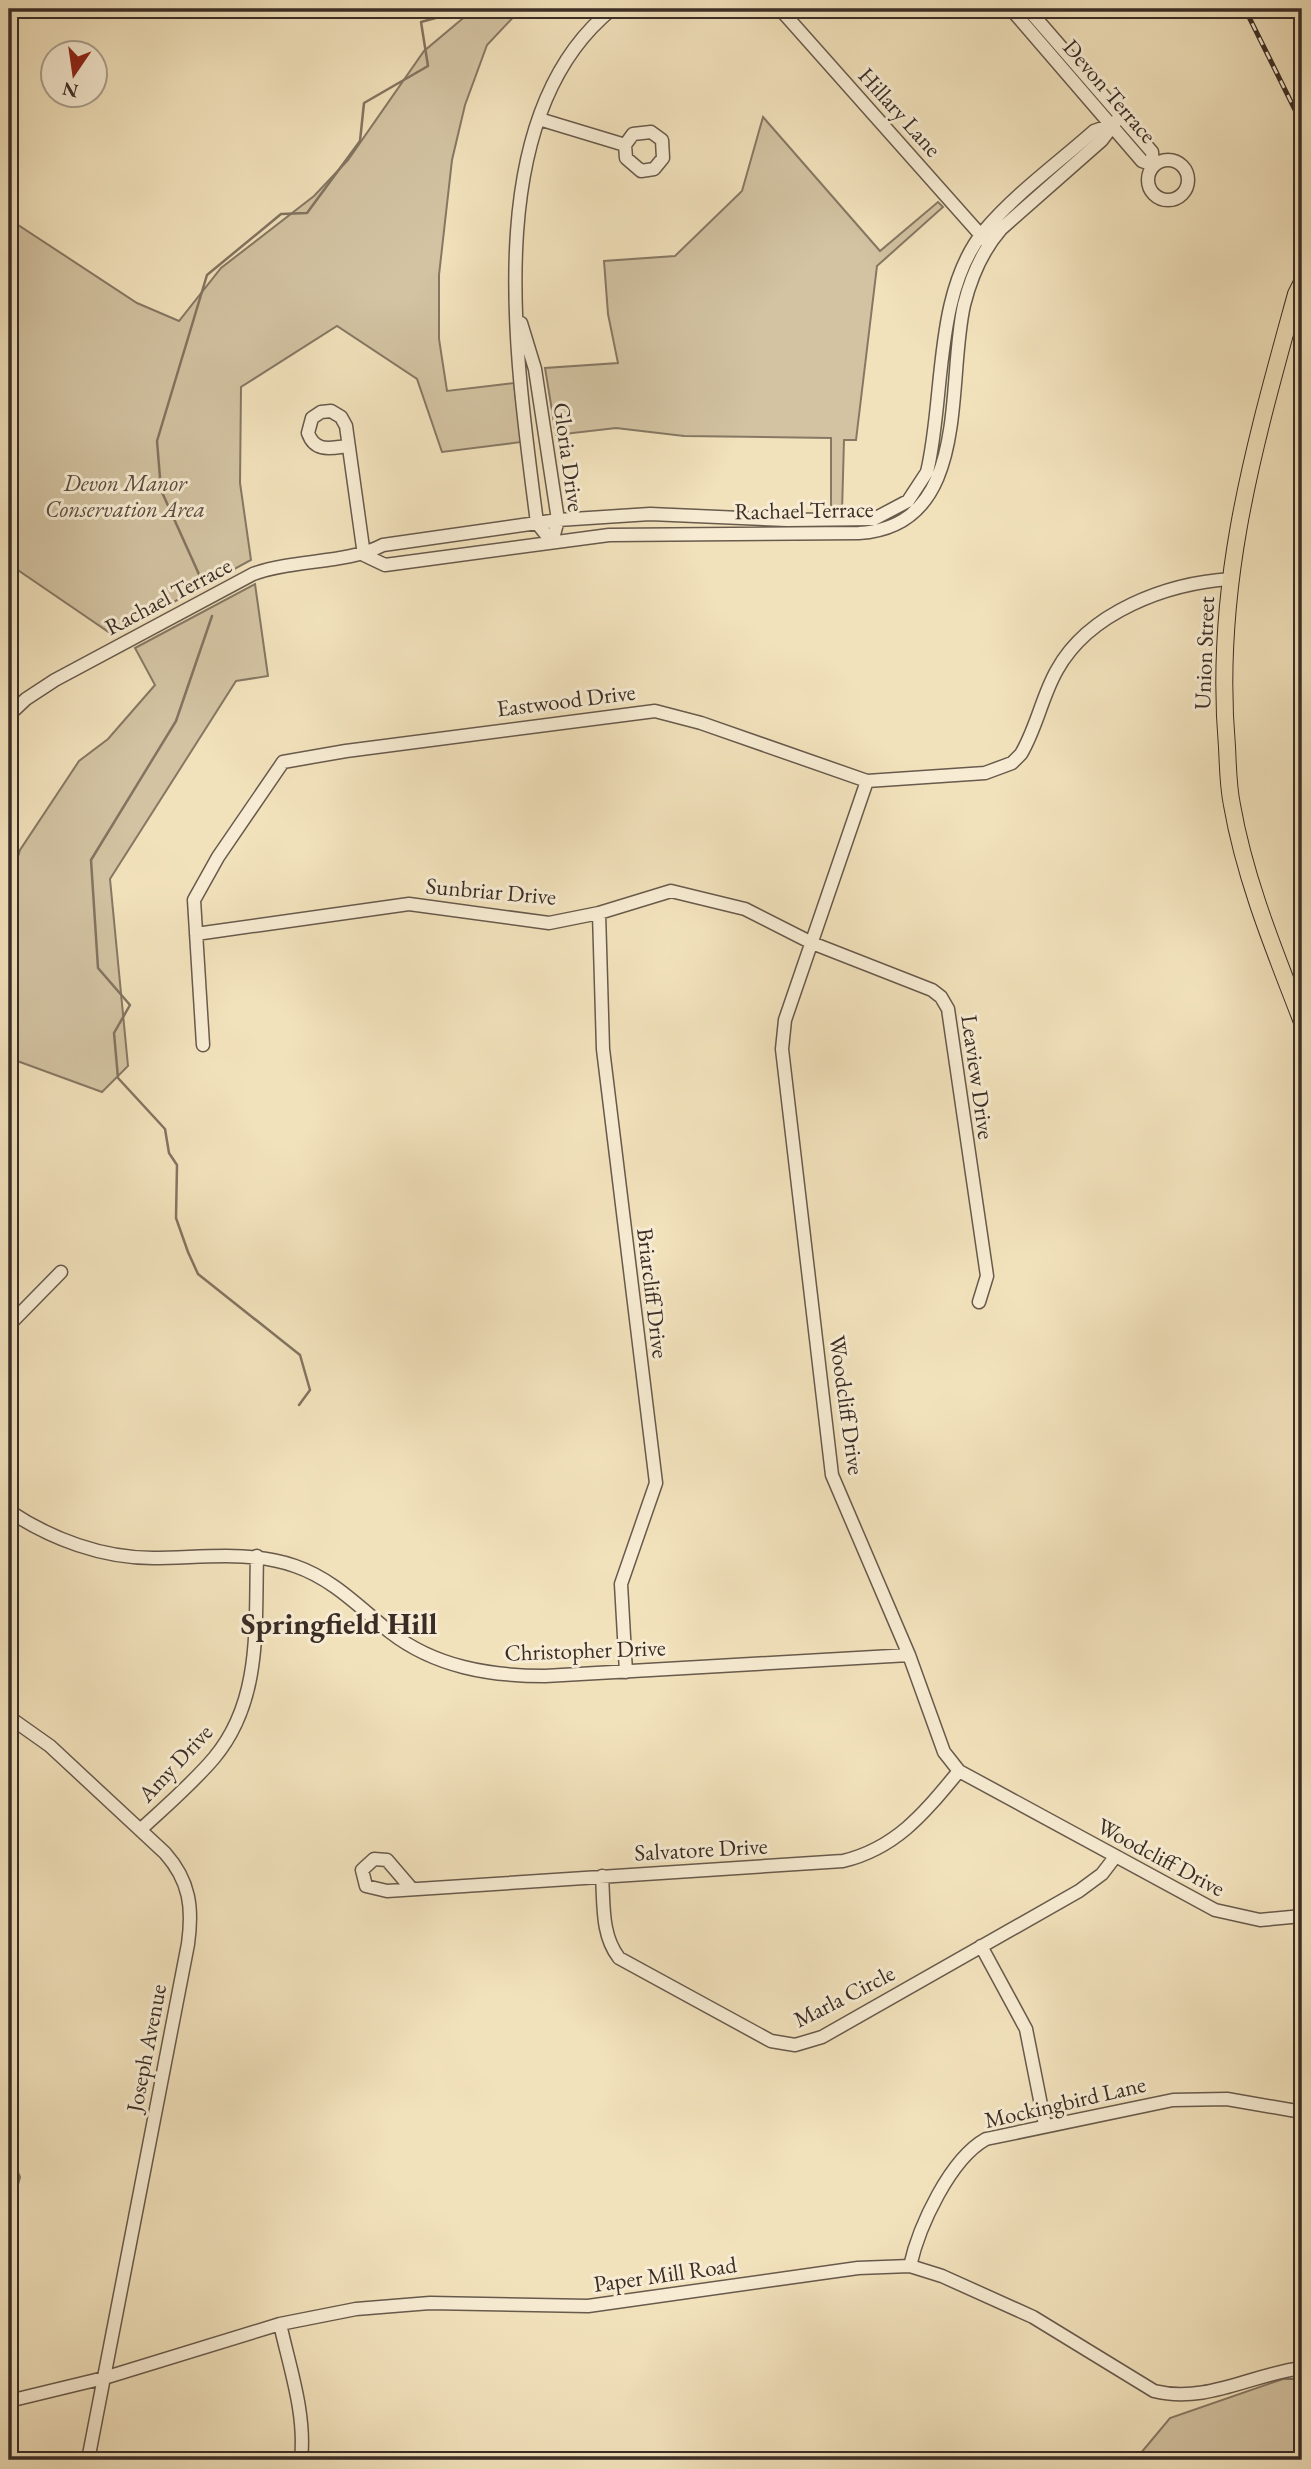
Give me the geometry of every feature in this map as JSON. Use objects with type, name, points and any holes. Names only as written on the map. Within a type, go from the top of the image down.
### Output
[{"type":"main road","name":"Union Street","points":[[1302,282],[1250,461],[1224,624],[1222,686],[1231,805],[1261,913],[1302,1022]]},
{"type":"street","name":"Gloria Drive","points":[[552,542],[537,523],[519,375],[516,306],[520,206],[539,119],[549,91],[569,53],[588,30],[612,9]]},
{"type":"street","name":"Hillary Lane","points":[[780,9],[985,240]]},
{"type":"street","name":"Devon Terrace","points":[[1011,9],[1116,120],[1152,152],[1153,165]]},
{"type":"street","name":"Devon Terrace","points":[[1028,9],[1116,120]]},
{"type":"street","points":[[539,119],[625,145]]},
{"type":"street","name":"Rachael Terrace","points":[[9,715],[45,686],[253,574],[302,561],[364,555],[383,545],[558,520],[664,513],[862,520],[885,516],[916,493],[927,472],[950,306],[965,264],[985,240],[1001,229],[1101,140],[1116,120]]},
{"type":"street","name":"Rachael Terrace","points":[[364,555],[385,565],[609,535],[871,533],[885,530],[909,518],[927,500],[940,477],[964,307],[985,240]]},
{"type":"street","name":"Gloria Drive","points":[[516,306],[535,369],[558,520],[552,542]]},
{"type":"street","points":[[348,446],[364,555]]},
{"type":"street","name":"Eastwood Drive","points":[[203,1045],[194,900],[206,874],[283,762],[656,711],[692,720],[867,781],[985,773],[1012,764],[1028,743],[1056,670],[1069,649],[1086,631],[1142,602],[1211,580],[1231,579]]},
{"type":"street","name":"Woodcliff Drive","points":[[867,781],[785,1020],[782,1049],[832,1475],[909,1654],[944,1752],[959,1771],[1115,1857],[1226,1914],[1270,1921],[1302,1916]]},
{"type":"street","name":"Sunbriar Drive","points":[[195,934],[409,904],[549,923],[598,913],[671,891],[745,909],[812,943]]},
{"type":"street","name":"Briarcliff Drive","points":[[598,913],[603,1049],[656,1483],[621,1584],[626,1672]]},
{"type":"street","name":"Leaview Drive","points":[[812,943],[932,990],[946,1003],[986,1276],[979,1302]]},
{"type":"street","points":[[9,1325],[61,1272]]},
{"type":"street","name":"Christopher Drive","points":[[9,1511],[62,1539],[106,1553],[153,1558],[257,1556],[310,1572],[342,1591],[403,1640],[457,1666],[486,1673],[527,1676],[626,1672],[909,1654]]},
{"type":"street","name":"Amy Drive","points":[[140,1830],[214,1759],[240,1716],[253,1666],[257,1556]]},
{"type":"street","name":"Joseph Avenue","points":[[9,1717],[50,1746],[175,1864],[187,1885],[191,1915],[89,2460]]},
{"type":"street","name":"Salvatore Drive","points":[[411,1888],[827,1863],[857,1857],[886,1844],[911,1828],[959,1771]]},
{"type":"street","name":"Marla Circle","points":[[602,1876],[609,1943],[619,1958],[779,2043],[795,2045],[813,2041],[1089,1885],[1115,1857]]},
{"type":"street","points":[[981,1946],[1026,2029],[1045,2125]]},
{"type":"street","name":"Mockingbird Lane","points":[[910,2266],[946,2182],[965,2154],[994,2136],[1185,2099],[1236,2099],[1302,2112]]},
{"type":"street","name":"Paper Mill Road","points":[[9,2401],[104,2378],[280,2324],[356,2309],[430,2303],[588,2306],[858,2268],[910,2266],[942,2276],[1033,2317],[1154,2391],[1174,2396],[1198,2395],[1281,2371],[1302,2368]]},
{"type":"street","points":[[280,2324],[296,2393],[302,2434],[301,2460]]},
{"type":"green space","name":"Devon Manor Conservation Area","points":[[474,9],[521,9],[487,45],[465,105],[452,160],[439,275],[439,339],[447,391],[514,383],[521,442],[442,452],[417,379],[337,326],[241,387],[240,483],[251,560],[113,635],[9,564],[9,219],[137,303],[179,321],[221,268],[314,196],[348,160],[424,51]]},
{"type":"green space","points":[[763,117],[880,251],[938,202],[943,207],[877,266],[856,440],[844,440],[842,512],[831,512],[831,438],[684,436],[616,428],[556,435],[545,368],[618,363],[608,314],[604,261],[675,256],[742,191]]},
{"type":"green space","points":[[255,584],[268,676],[236,681],[110,879],[128,1066],[102,1092],[9,1058],[9,886],[20,850],[79,761],[108,739],[155,685],[135,648]]},
{"type":"green space","points":[[9,2150],[20,2177],[9,2218]]},
{"type":"green space","points":[[1283,2379],[1302,2379],[1302,2460],[1135,2460],[1170,2418]]},
{"type":"waterway","points":[[202,581],[161,490],[157,441],[207,275],[281,214],[307,213],[360,141],[364,103],[428,66],[421,22],[468,9]]},
{"type":"waterway","points":[[1302,366],[1302,415]]},
{"type":"waterway","points":[[212,616],[176,721],[91,860],[98,968],[130,1005],[114,1033],[118,1078],[165,1129],[169,1153],[177,1165],[176,1218],[198,1274],[300,1355],[310,1390],[299,1405]]},
{"type":"railway","points":[[1245,9],[1302,124]]},
{"type":"district","name":"Springfield Hill","points":[[339,1624]]}]
